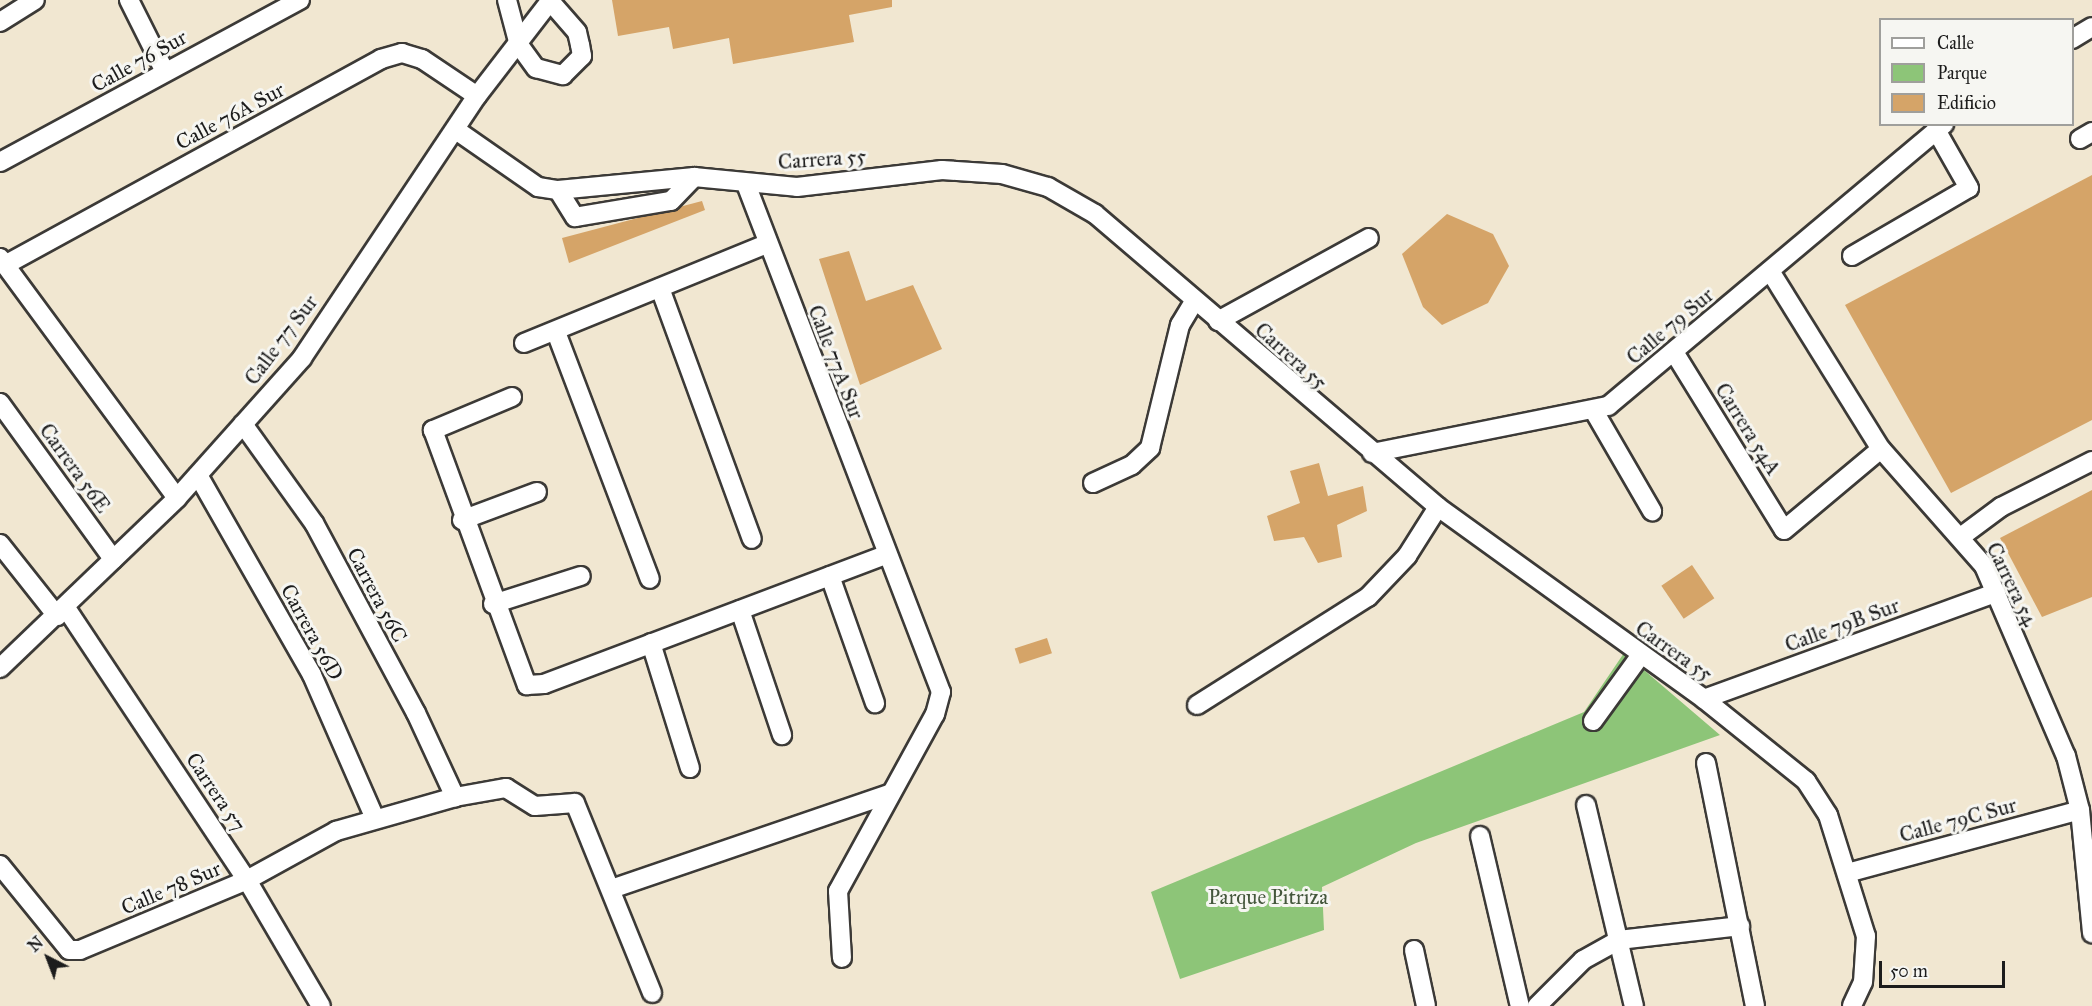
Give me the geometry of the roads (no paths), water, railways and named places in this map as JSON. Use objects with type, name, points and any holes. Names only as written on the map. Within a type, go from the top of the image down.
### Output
[{"type":"street","points":[[0,22],[35,0]]},
{"type":"street","points":[[129,0],[165,72]]},
{"type":"street","name":"Calle 76 Sur","points":[[0,162],[300,0]]},
{"type":"street","points":[[507,0],[519,45],[536,68],[563,75],[573,69],[582,56],[577,32],[550,0]]},
{"type":"street","name":"Calle 77 Sur","points":[[0,668],[62,612],[113,558],[177,498],[302,358],[477,96],[519,45],[550,0]]},
{"type":"street","points":[[2074,38],[2092,27]]},
{"type":"street","name":"Calle 76A Sur","points":[[3,261],[381,59],[402,53],[422,59],[477,96]]},
{"type":"street","points":[[1852,256],[1969,188],[1940,128]]},
{"type":"street","name":"Calle 79 Sur","points":[[1372,453],[1594,411],[1622,397],[1940,128]]},
{"type":"street","name":"Carrera 55","points":[[456,130],[538,187],[558,190],[694,177],[746,184],[797,187],[942,170],[1002,174],[1048,187],[1095,214],[1372,453],[1438,507],[1640,656],[1704,699],[1806,781],[1828,815],[1866,936],[1863,982],[1852,1006]]},
{"type":"street","points":[[558,190],[575,217],[671,201],[694,177]]},
{"type":"street","name":"Calle 77A Sur","points":[[746,184],[766,244],[941,692],[935,714],[888,794],[838,891],[842,958]]},
{"type":"street","points":[[1218,321],[1370,238]]},
{"type":"street","points":[[524,343],[556,332],[766,244]]},
{"type":"street","points":[[3,261],[177,498]]},
{"type":"street","name":"Carrera 54","points":[[1770,272],[1881,449],[1962,536],[1996,593],[2067,756],[2089,857],[2092,933]]},
{"type":"street","points":[[660,288],[752,539]]},
{"type":"street","points":[[1093,483],[1132,465],[1150,448],[1180,325],[1195,300]]},
{"type":"street","points":[[556,332],[651,579]]},
{"type":"street","name":"Carrera 54A","points":[[1674,352],[1784,530],[1881,449]]},
{"type":"street","points":[[512,397],[433,430],[462,520],[493,604],[527,685],[544,684],[886,555]]},
{"type":"street","name":"Carrera 56E","points":[[0,403],[113,558]]},
{"type":"street","points":[[1594,411],[1652,511]]},
{"type":"street","name":"Carrera 56C","points":[[243,424],[314,523],[416,712],[454,797]]},
{"type":"street","points":[[1962,536],[2001,507],[2092,461]]},
{"type":"street","name":"Carrera 56D","points":[[198,475],[312,675],[374,816]]},
{"type":"street","points":[[462,520],[537,492]]},
{"type":"street","points":[[1197,705],[1368,597],[1407,556],[1438,507]]},
{"type":"street","name":"Carrera 57","points":[[0,544],[62,612],[248,880],[321,1006]]},
{"type":"street","points":[[493,604],[580,576]]},
{"type":"street","points":[[830,576],[875,703]]},
{"type":"street","name":"Calle 79B Sur","points":[[1704,699],[1996,593]]},
{"type":"street","points":[[740,610],[782,735]]},
{"type":"street","points":[[651,643],[690,768]]},
{"type":"street","points":[[1593,721],[1640,656]]},
{"type":"street","points":[[1706,763],[1755,1006]]},
{"type":"street","name":"Calle 78 Sur","points":[[0,865],[69,950],[80,950],[248,880],[374,816],[454,797],[506,788],[535,806],[575,803],[614,888]]},
{"type":"street","points":[[652,993],[614,888],[888,794]]},
{"type":"street","points":[[1586,805],[1634,1006]]},
{"type":"street","name":"Calle 79C Sur","points":[[1847,873],[2079,810]]},
{"type":"street","points":[[1480,836],[1520,1006]]},
{"type":"street","points":[[1537,1006],[1583,960],[1619,940],[1740,926]]},
{"type":"street","points":[[1414,950],[1426,1006]]},
{"type":"park label","name":"Parque Pitriza","points":[[1268,897]]}]
